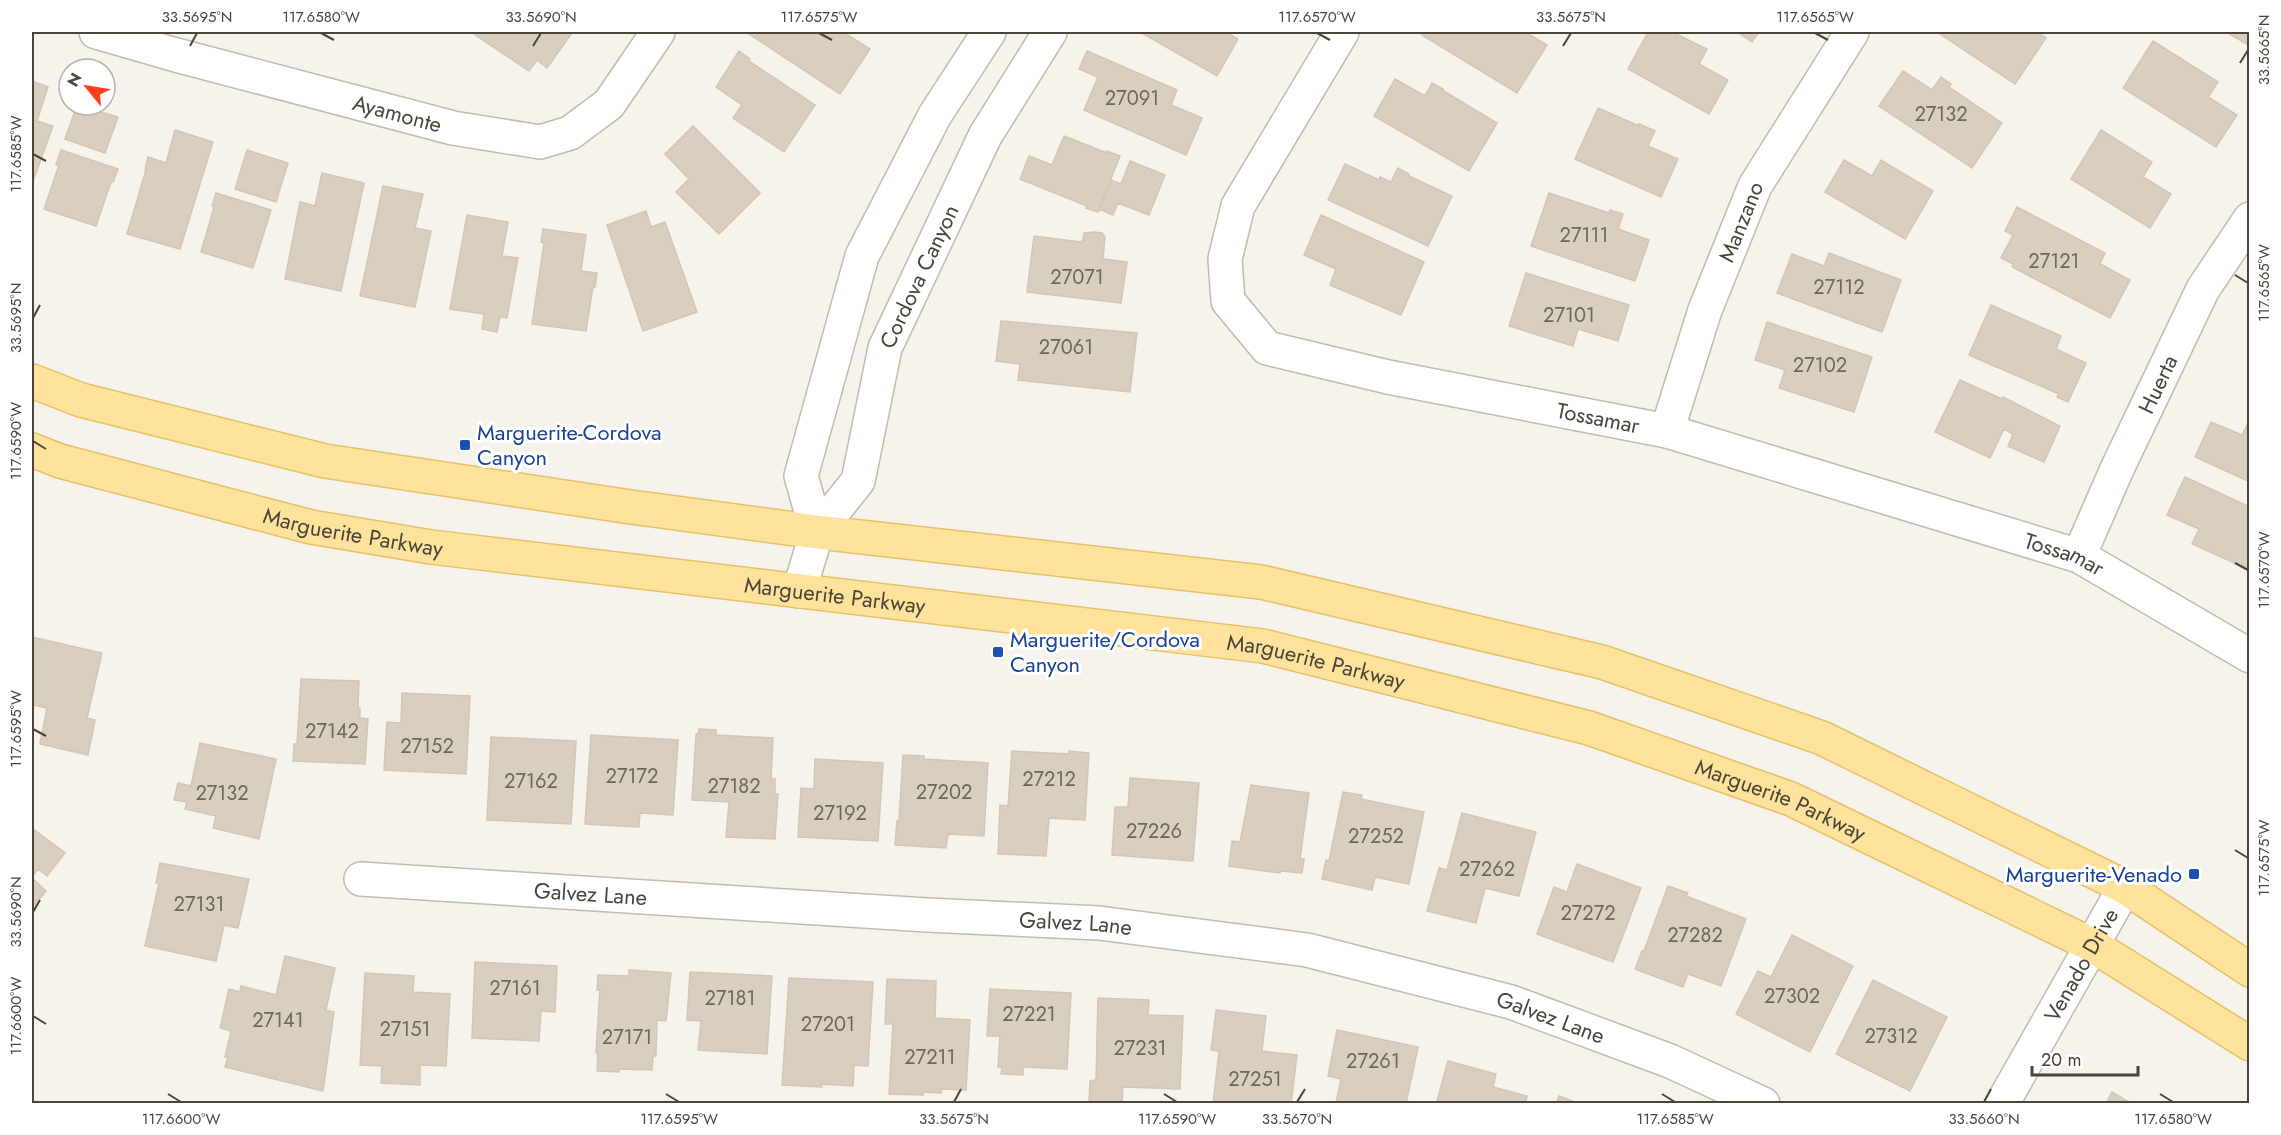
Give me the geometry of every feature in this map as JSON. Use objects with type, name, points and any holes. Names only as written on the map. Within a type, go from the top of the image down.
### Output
[{"type":"main road","points":[[32,381],[81,400],[325,461],[818,532],[1262,582],[1602,662],[1822,738],[2125,887],[2250,970]]},
{"type":"main road","name":"Marguerite Parkway","points":[[32,450],[60,461],[311,527],[431,547],[1263,646],[1589,728],[1791,799],[2092,945],[2250,1044]]},
{"type":"street","name":"Ayamonte","points":[[96,32],[179,43],[453,128],[540,142],[570,133],[609,104],[658,32]]},
{"type":"street","points":[[818,532],[801,476],[862,256],[935,115],[989,32]]},
{"type":"street","name":"Cordova Canyon","points":[[799,591],[818,532],[858,481],[885,348],[985,136],[1050,32]]},
{"type":"street","name":"Tossamar","points":[[1342,32],[1238,206],[1225,259],[1228,301],[1268,348],[1388,376],[1667,431],[2079,556],[2250,656]]},
{"type":"street","name":"Manzano","points":[[1667,431],[1705,310],[1755,186],[1852,32]]},
{"type":"street","name":"Huerta","points":[[2079,556],[2117,469],[2203,289],[2250,219]]},
{"type":"street","name":"Galvez Lane","points":[[361,879],[927,915],[1099,923],[1306,950],[1511,1002],[1671,1061],[1763,1104]]},
{"type":"street","name":"Venado Drive","points":[[2002,1104],[2125,887]]},
{"type":"building","points":[[471,32],[572,33],[547,68],[537,60],[529,71]]},
{"type":"building","points":[[746,32],[843,32],[870,49],[840,94]]},
{"type":"building","points":[[1140,32],[1225,32],[1238,39],[1217,76]]},
{"type":"building","points":[[1424,32],[1525,32],[1547,45],[1517,93],[1422,35]]},
{"type":"building","points":[[1648,32],[1672,32],[1707,49],[1699,64],[1728,80],[1709,114],[1628,69]]},
{"type":"building","points":[[1759,32],[1752,42],[1740,34]]},
{"type":"building","points":[[1937,32],[2037,32],[2046,38],[2015,84]]},
{"type":"building","points":[[2226,32],[2250,32],[2250,46]]},
{"type":"building","points":[[2153,41],[2218,82],[2208,97],[2237,115],[2216,147],[2123,88]]},
{"type":"building","points":[[739,51],[750,59],[749,61],[815,105],[784,152],[733,118],[742,105],[716,87]]},
{"type":"building","points":[[1087,51],[1177,90],[1171,105],[1202,118],[1186,155],[1084,110],[1098,77],[1079,69]]},
{"type":"building","points":[[1903,71],[1932,90],[1941,77],[1951,84],[1949,87],[2002,123],[1972,168],[1879,106]]},
{"type":"building","points":[[1395,79],[1425,96],[1432,83],[1497,123],[1469,171],[1374,116]]},
{"type":"building","points":[[32,81],[48,87],[37,121],[53,126],[32,184]]},
{"type":"building","points":[[1598,108],[1655,131],[1648,146],[1678,159],[1661,197],[1575,159]]},
{"type":"building","points":[[73,117],[118,117],[105,153],[65,139]]},
{"type":"building","points":[[693,126],[760,193],[719,234],[676,192],[689,179],[665,154]]},
{"type":"building","points":[[175,130],[213,142],[180,249],[127,234],[148,157],[166,163]]},
{"type":"building","points":[[2101,130],[2152,162],[2143,177],[2171,194],[2150,228],[2071,179]]},
{"type":"building","points":[[1064,136],[1120,156],[1098,212],[1020,179],[1029,156],[1052,165]]},
{"type":"building","points":[[61,150],[118,169],[111,182],[96,226],[44,209],[59,165],[56,165]]},
{"type":"building","points":[[247,150],[288,163],[276,202],[235,189]]},
{"type":"building","points":[[1844,160],[1872,176],[1881,160],[1933,191],[1905,239],[1825,192]]},
{"type":"building","points":[[1130,161],[1165,175],[1149,215],[1118,203],[1113,215],[1099,209],[1111,180],[1121,184]]},
{"type":"building","points":[[1345,164],[1379,180],[1380,177],[1391,182],[1398,168],[1409,176],[1452,196],[1428,246],[1328,200]]},
{"type":"building","points":[[322,173],[364,183],[341,291],[285,279],[300,202],[315,206]]},
{"type":"building","points":[[383,186],[423,194],[415,228],[431,231],[415,307],[360,296]]},
{"type":"building","points":[[216,193],[271,210],[253,268],[201,252]]},
{"type":"building","points":[[1549,193],[1609,213],[1610,210],[1623,214],[1618,229],[1649,240],[1635,281],[1531,246]]},
{"type":"building","points":[[2017,207],[2105,253],[2100,264],[2130,280],[2110,318],[2012,267],[2013,264],[2001,258],[2013,235],[2005,231]]},
{"type":"building","points":[[646,211],[651,227],[665,222],[697,312],[643,331],[607,225]]},
{"type":"building","points":[[467,215],[508,222],[502,256],[518,258],[507,318],[500,317],[497,332],[482,329],[484,314],[450,309]]},
{"type":"building","points":[[1321,215],[1424,262],[1401,315],[1330,285],[1336,269],[1304,255]]},
{"type":"building","points":[[543,229],[586,235],[581,271],[597,273],[586,331],[532,324],[544,243],[541,242]]},
{"type":"building","points":[[1084,233],[1102,233],[1105,237],[1103,259],[1127,262],[1121,303],[1027,292],[1034,236],[1081,242]]},
{"type":"building","points":[[1829,253],[1901,280],[1882,332],[1777,293],[1792,254],[1824,266]]},
{"type":"building","points":[[1526,273],[1629,305],[1618,341],[1578,329],[1573,346],[1509,326]]},
{"type":"building","points":[[1991,305],[2061,336],[2056,349],[2086,363],[2068,402],[2057,397],[2059,394],[1969,355]]},
{"type":"building","points":[[1001,321],[1137,333],[1130,392],[1018,380],[1020,364],[996,361]]},
{"type":"building","points":[[1767,322],[1872,357],[1854,412],[1779,388],[1785,370],[1755,360]]},
{"type":"building","points":[[1960,380],[2002,399],[2003,397],[2060,426],[2044,462],[2008,446],[2013,434],[2004,429],[1990,458],[1935,432]]},
{"type":"building","points":[[2250,419],[2250,482],[2195,457],[2211,422],[2242,435]]},
{"type":"building","points":[[2185,477],[2250,507],[2250,570],[2192,544],[2199,529],[2167,515]]},
{"type":"building","points":[[32,637],[102,653],[87,718],[95,720],[88,755],[40,744],[47,708],[32,705]]},
{"type":"building","points":[[301,679],[359,681],[360,718],[368,719],[365,764],[293,761],[294,744],[297,744]]},
{"type":"building","points":[[402,693],[470,696],[466,774],[384,770],[387,722],[401,723]]},
{"type":"building","points":[[699,729],[716,730],[716,735],[773,738],[771,779],[775,779],[775,794],[778,794],[775,839],[726,837],[729,802],[692,800],[696,734]]},
{"type":"building","points":[[591,735],[678,740],[673,815],[640,813],[639,827],[585,824]]},
{"type":"building","points":[[491,737],[576,741],[571,824],[487,820]]},
{"type":"building","points":[[200,743],[276,759],[259,839],[213,828],[216,816],[185,809],[187,802],[174,800],[178,783],[191,786]]},
{"type":"building","points":[[1012,751],[1089,753],[1085,820],[1049,818],[1046,856],[998,854],[1000,805],[1008,806]]},
{"type":"building","points":[[903,755],[924,756],[924,759],[988,763],[984,836],[948,834],[946,848],[895,845],[897,821],[899,821]]},
{"type":"building","points":[[815,759],[883,763],[878,841],[798,837],[801,788],[814,789]]},
{"type":"building","points":[[1130,778],[1199,783],[1193,861],[1112,855],[1115,807],[1128,807]]},
{"type":"building","points":[[1251,785],[1309,793],[1300,859],[1304,859],[1302,873],[1281,871],[1280,873],[1229,866],[1232,841],[1240,842]]},
{"type":"building","points":[[1343,792],[1362,795],[1361,799],[1424,812],[1409,884],[1375,877],[1372,890],[1322,879],[1326,860],[1329,861]]},
{"type":"building","points":[[1462,813],[1536,832],[1519,896],[1485,888],[1476,923],[1427,911],[1439,868],[1447,870]]},
{"type":"building","points":[[32,828],[65,853],[47,876],[38,869],[32,877]]},
{"type":"building","points":[[160,863],[249,879],[238,928],[224,925],[216,961],[145,946],[159,883],[156,883]]},
{"type":"building","points":[[1577,864],[1641,888],[1613,962],[1537,934],[1554,887],[1567,892]]},
{"type":"building","points":[[32,878],[46,891],[32,908]]},
{"type":"building","points":[[1668,886],[1688,893],[1686,896],[1746,919],[1721,986],[1688,974],[1683,987],[1635,969]]},
{"type":"building","points":[[1792,935],[1853,966],[1810,1052],[1736,1014],[1758,971],[1771,977]]},
{"type":"building","points":[[285,956],[335,968],[326,1010],[334,1012],[323,1091],[225,1067],[231,1031],[220,1028],[229,989],[240,992],[241,986],[276,995]]},
{"type":"building","points":[[475,962],[557,966],[555,1012],[541,1011],[539,1041],[472,1038]]},
{"type":"building","points":[[629,970],[671,973],[666,1021],[657,1020],[656,1056],[653,1056],[652,1070],[597,1071],[600,989],[597,990],[598,975],[629,976]]},
{"type":"building","points":[[690,972],[772,976],[767,1054],[698,1050],[701,1021],[687,1020]]},
{"type":"building","points":[[365,973],[414,976],[413,992],[450,994],[446,1066],[420,1065],[420,1085],[381,1083],[382,1066],[360,1065]]},
{"type":"building","points":[[789,978],[873,982],[868,1066],[854,1065],[853,1086],[782,1085]]},
{"type":"building","points":[[887,979],[936,981],[935,1018],[970,1020],[966,1090],[941,1089],[941,1093],[924,1092],[923,1095],[889,1094],[893,1024],[885,1024]]},
{"type":"building","points":[[1873,980],[1947,1017],[1910,1091],[1836,1054]]},
{"type":"building","points":[[990,989],[1071,993],[1067,1069],[1023,1067],[1023,1075],[1001,1074],[1002,1067],[998,1067],[1000,1036],[987,1036]]},
{"type":"building","points":[[1098,998],[1149,1000],[1148,1015],[1183,1016],[1180,1089],[1123,1087],[1122,1104],[1089,1104],[1090,1081],[1096,1080]]},
{"type":"building","points":[[1216,1010],[1266,1016],[1262,1051],[1297,1055],[1291,1104],[1213,1104],[1219,1051],[1211,1050]]},
{"type":"building","points":[[1337,1030],[1418,1047],[1406,1104],[1336,1104],[1341,1079],[1328,1076]]},
{"type":"building","points":[[1448,1061],[1496,1074],[1493,1087],[1527,1096],[1525,1104],[1436,1104]]},
{"type":"building","points":[[2112,1092],[2132,1104],[2106,1104]]},
{"type":"building","points":[[1559,1096],[1580,1104],[1556,1104]]},
{"type":"place","name":"Marguerite-Cordova Canyon","points":[[465,445]]},
{"type":"place","name":"Marguerite/Cordova Canyon","points":[[998,652]]},
{"type":"place","name":"Marguerite-Venado","points":[[2194,874]]}]
